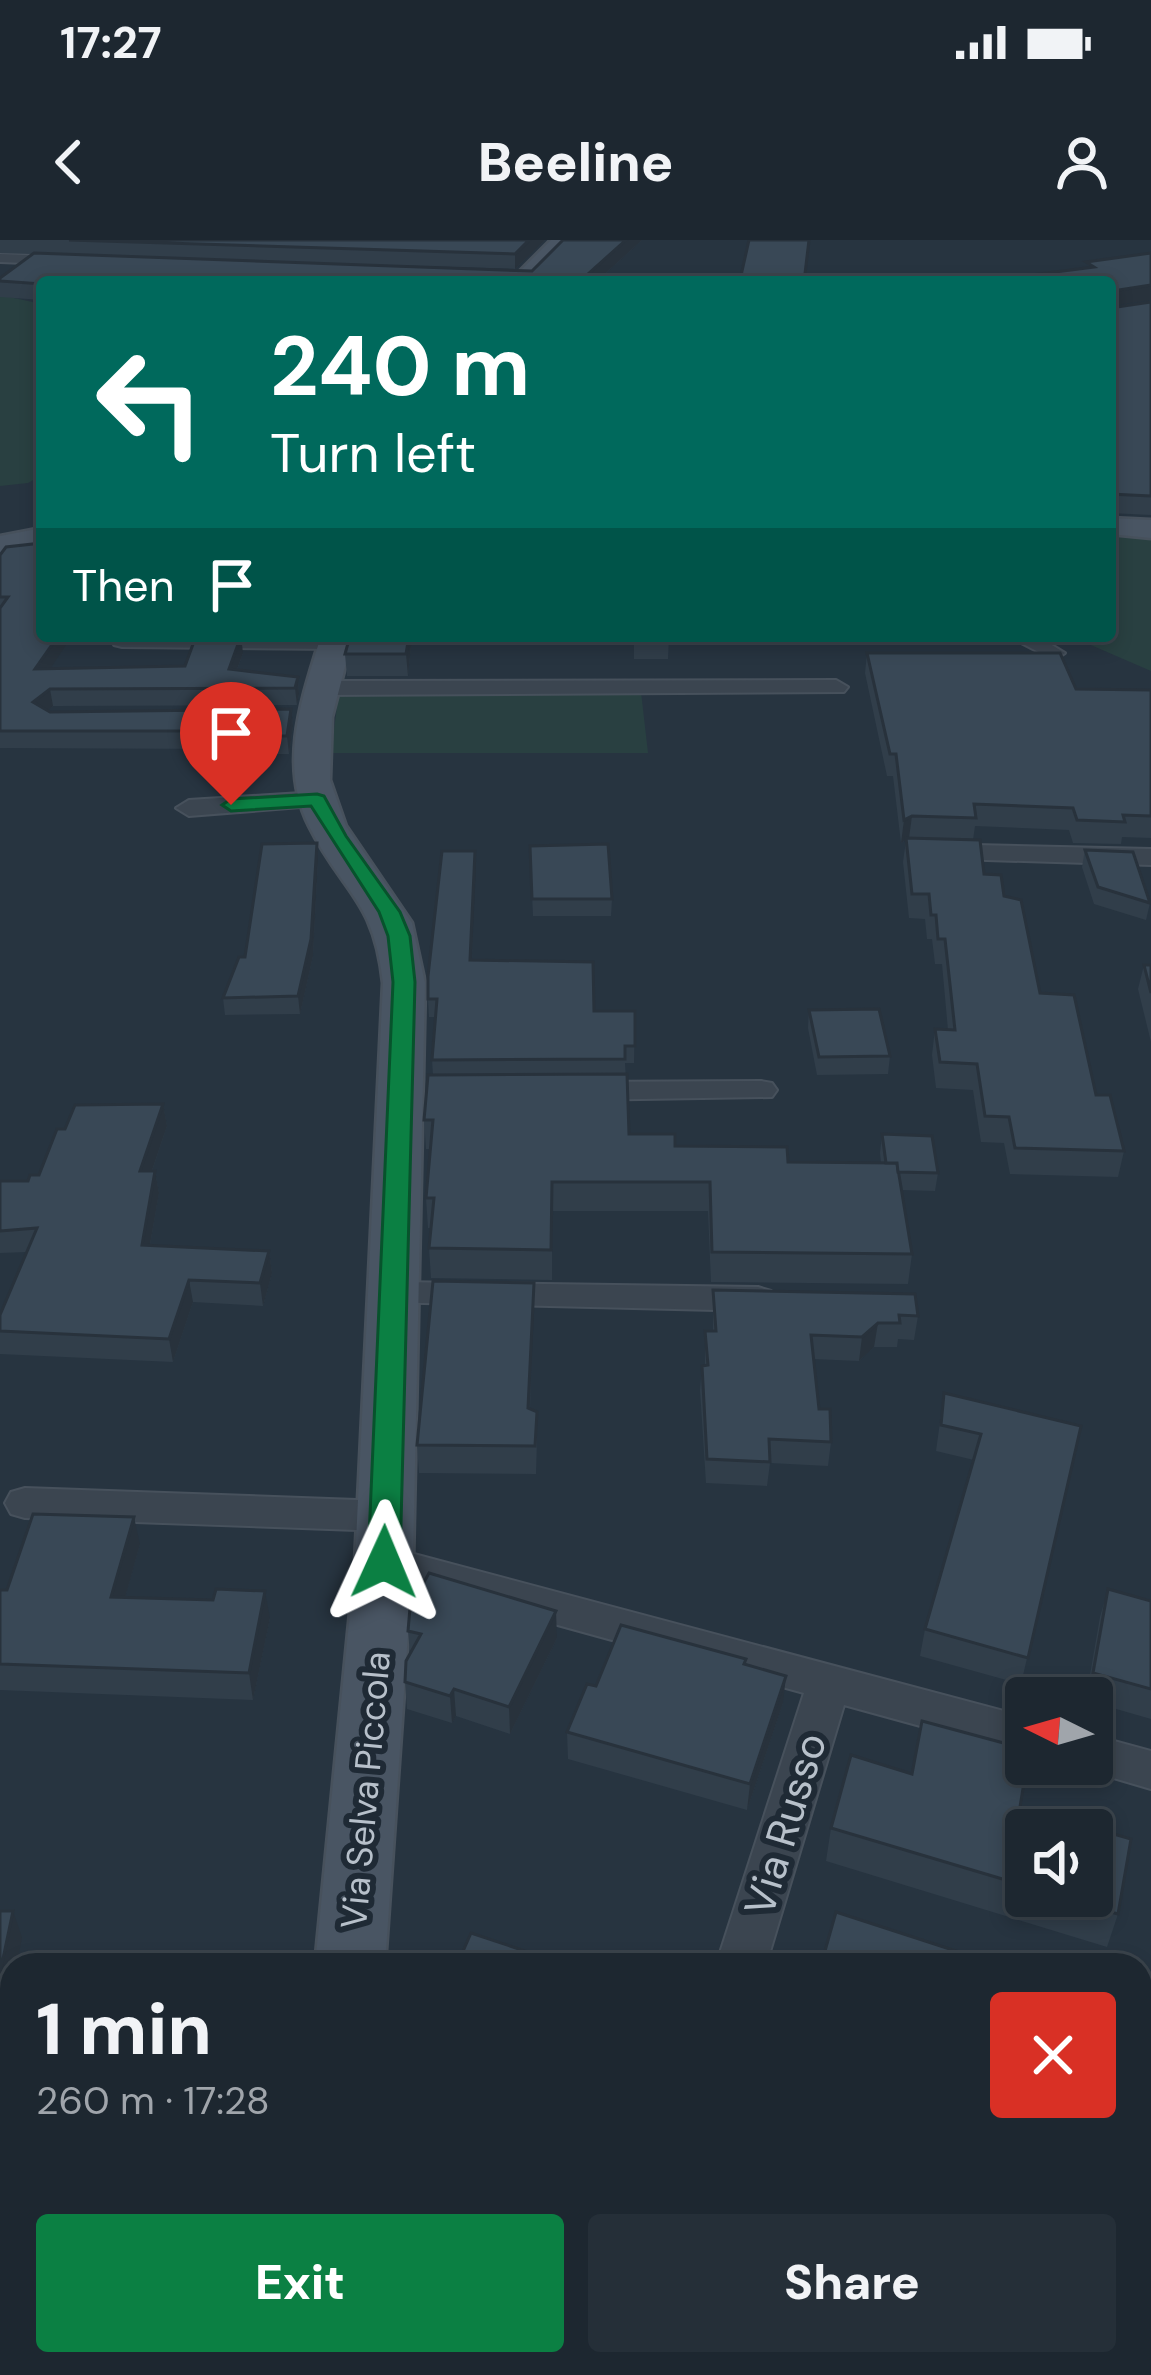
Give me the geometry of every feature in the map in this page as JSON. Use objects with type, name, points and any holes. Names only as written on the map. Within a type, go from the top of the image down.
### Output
[{"type":"street","points":[[519,276],[562,240]]},
{"type":"street","points":[[0,258],[91,262]]},
{"type":"street","points":[[1116,526],[1151,529]]},
{"type":"street","points":[[0,545],[36,537]]},
{"type":"street","points":[[132,642],[320,680],[836,687]]},
{"type":"street","points":[[1032,642],[1054,652]]},
{"type":"street","name":"Via Selva Piccola","points":[[320,680],[311,758],[317,800],[336,836],[390,912],[399,936],[412,1091],[393,1294],[384,1539],[351,1953]]},
{"type":"street","points":[[188,808],[317,800]]},
{"type":"street","points":[[909,851],[1151,857]]},
{"type":"street","points":[[558,1091],[761,1090]]},
{"type":"street","points":[[393,1294],[798,1299]]},
{"type":"street","points":[[25,1503],[384,1539],[830,1682],[1005,1730]]},
{"type":"street","name":"Via Russo","points":[[745,1953],[830,1682]]},
{"type":"street","points":[[1113,1760],[1151,1770]]},
{"type":"green space","points":[[0,295],[36,303],[36,478],[0,486]]},
{"type":"green space","points":[[1116,534],[1151,537],[1151,671],[1084,642],[1116,642]]},
{"type":"green space","points":[[339,691],[641,692],[648,753],[331,753]]},
{"type":"building","points":[[69,240],[529,240],[515,254]]},
{"type":"building","points":[[563,240],[626,240],[586,276],[36,276],[36,284],[0,281],[34,253],[532,271]]},
{"type":"building","points":[[749,240],[809,240],[805,276],[741,276]]},
{"type":"building","points":[[1151,253],[1151,285],[1116,290],[1116,276],[1024,276],[1094,267],[1086,262]]},
{"type":"building","points":[[1151,302],[1151,496],[1116,494],[1116,307]]},
{"type":"building","points":[[36,544],[36,642],[54,642],[35,669],[185,666],[194,642],[239,642],[229,669],[298,677],[295,688],[50,689],[33,702],[50,712],[291,709],[287,736],[222,736],[224,731],[0,731],[0,608],[8,597],[0,597],[0,555],[6,547]]},
{"type":"building","points":[[348,642],[408,642],[406,654],[345,654]]},
{"type":"building","points":[[867,653],[1060,653],[1076,689],[1151,690],[1151,816],[1123,815],[1125,822],[1077,820],[1073,808],[974,804],[976,818],[912,816],[904,820],[896,754],[890,754]]},
{"type":"building","points":[[906,838],[980,840],[984,874],[1001,875],[1004,896],[1021,900],[1040,993],[1074,995],[1096,1095],[1110,1095],[1124,1151],[1015,1148],[1009,1117],[985,1116],[977,1064],[940,1062],[935,1029],[955,1030],[945,939],[938,939],[929,894],[912,894]]},
{"type":"building","points":[[317,843],[311,939],[298,996],[223,998],[239,957],[245,957],[262,844]]},
{"type":"building","points":[[608,844],[612,899],[532,899],[530,846]]},
{"type":"building","points":[[1085,850],[1133,852],[1150,903],[1098,887]]},
{"type":"building","points":[[442,851],[475,851],[470,960],[593,962],[594,1011],[635,1011],[635,1046],[625,1046],[625,1059],[432,1060],[437,999],[428,999],[428,976]]},
{"type":"building","points":[[1144,965],[1151,965],[1151,993]]},
{"type":"building","points":[[879,1009],[890,1056],[819,1057],[809,1010]]},
{"type":"building","points":[[627,1074],[629,1134],[675,1134],[675,1146],[787,1147],[788,1162],[897,1163],[912,1254],[712,1252],[710,1182],[552,1182],[551,1250],[429,1248],[434,1198],[426,1198],[433,1120],[424,1120],[428,1075]]},
{"type":"building","points":[[163,1104],[140,1171],[155,1171],[142,1245],[269,1251],[260,1283],[189,1280],[169,1339],[0,1331],[0,1315],[37,1228],[0,1231],[0,1181],[28,1181],[30,1175],[39,1175],[57,1129],[65,1129],[75,1105]]},
{"type":"building","points":[[882,1134],[932,1136],[938,1173],[898,1172],[897,1163],[886,1163]]},
{"type":"building","points":[[433,1281],[534,1283],[528,1408],[537,1412],[535,1446],[417,1445]]},
{"type":"building","points":[[713,1290],[915,1294],[918,1316],[899,1315],[900,1323],[878,1323],[862,1337],[811,1335],[819,1409],[830,1409],[831,1442],[769,1439],[770,1462],[707,1459],[702,1366],[708,1365],[705,1331],[716,1331]]},
{"type":"building","points":[[944,1393],[1081,1426],[1028,1658],[925,1629],[981,1434],[941,1425]]},
{"type":"building","points":[[33,1514],[134,1517],[111,1597],[213,1600],[216,1589],[265,1591],[249,1673],[0,1664],[0,1590],[7,1590]]},
{"type":"building","points":[[429,1573],[556,1611],[509,1707],[454,1689],[450,1696],[405,1682],[406,1661],[421,1634],[408,1631],[410,1608]]},
{"type":"building","points":[[1108,1589],[1151,1601],[1151,1689],[1093,1673]]},
{"type":"building","points":[[621,1625],[746,1659],[744,1664],[786,1676],[750,1784],[567,1732],[587,1684],[596,1686]]},
{"type":"building","points":[[922,1721],[1005,1743],[1005,1785],[1024,1785],[1020,1807],[1027,1809],[1005,1809],[1005,1880],[831,1828],[851,1755],[912,1774]]},
{"type":"building","points":[[1113,1834],[1131,1839],[1118,1914],[1113,1912]]},
{"type":"building","points":[[0,1911],[13,1911],[4,1953],[0,1953]]},
{"type":"building","points":[[836,1912],[962,1953],[824,1953]]},
{"type":"building","points":[[471,1933],[531,1953],[462,1953]]},
{"type":"route","points":[[231,805],[317,800],[336,836],[390,912],[399,936],[404,982],[384,1562]]}]
